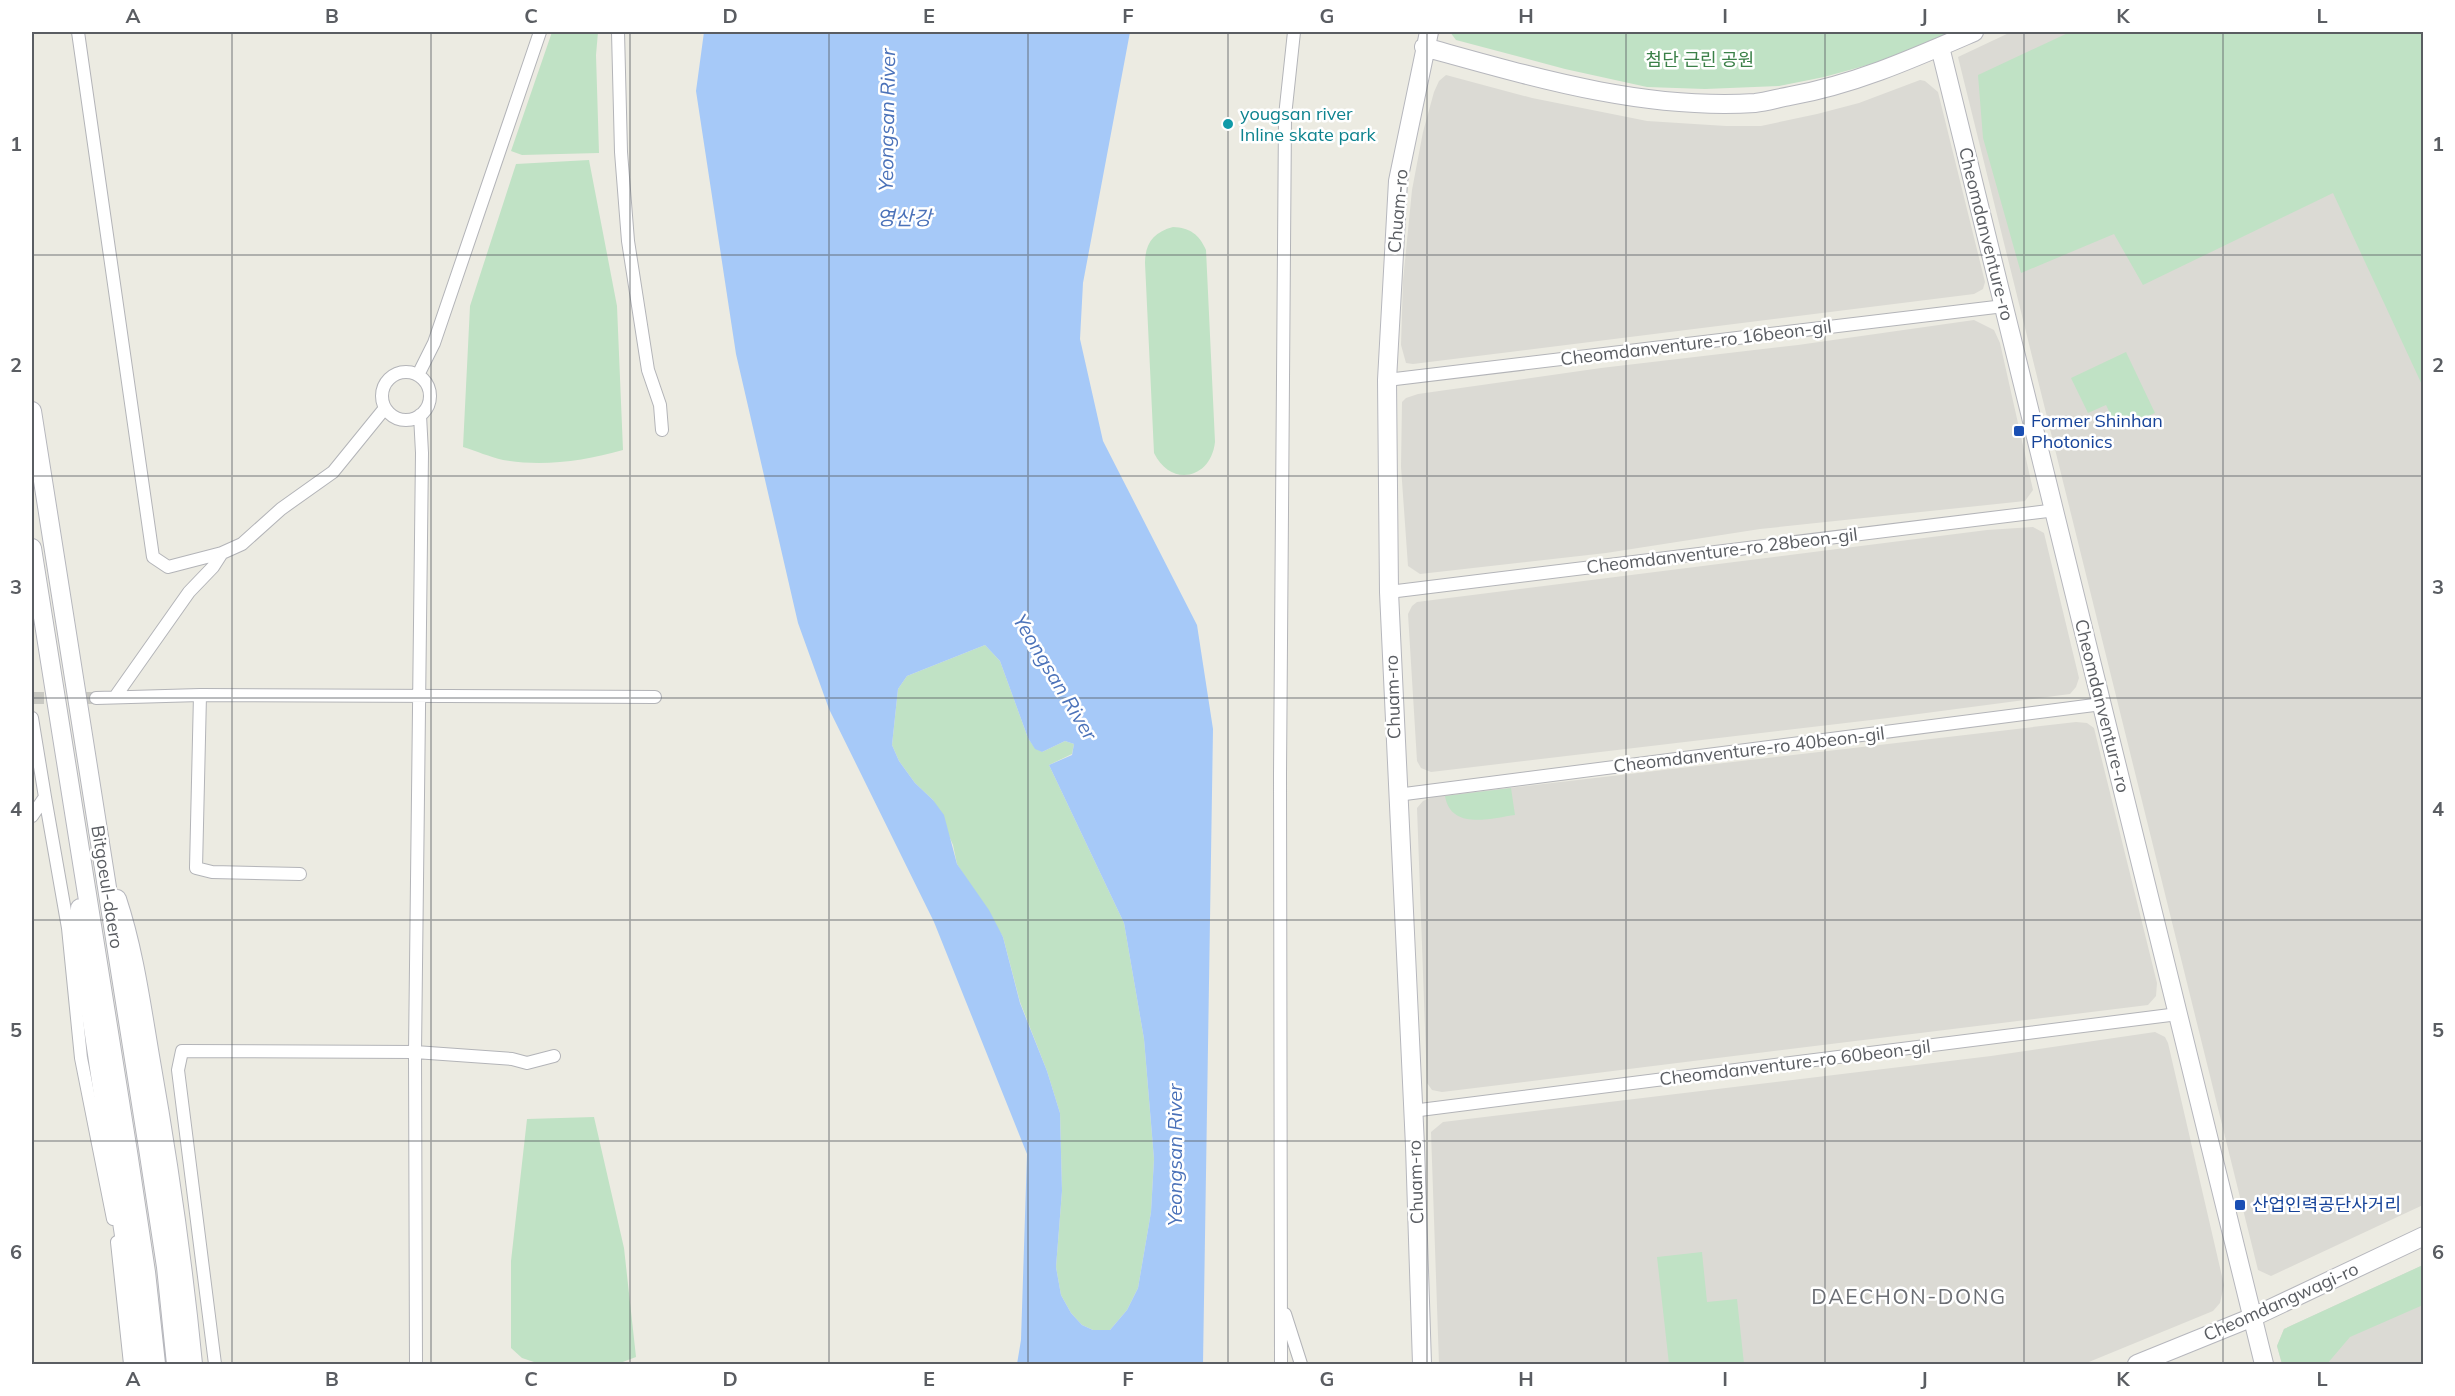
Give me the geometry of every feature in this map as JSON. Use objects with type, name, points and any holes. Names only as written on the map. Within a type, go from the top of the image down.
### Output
[{"type":"street","points":[[78,32],[153,557],[168,567],[222,553],[242,544],[281,509],[333,472],[385,408]]},
{"type":"street","points":[[418,375],[434,343],[540,32]]},
{"type":"street","points":[[618,32],[621,152],[628,241],[648,370],[660,405],[662,430]]},
{"type":"street","points":[[1281,1365],[1280,775],[1285,140],[1294,32]]},
{"type":"street","points":[[1426,39],[1587,89],[1626,97],[1682,103],[1756,103],[1813,92],[1873,75],[1974,32]]},
{"type":"street","name":"Chuam-ro","points":[[1422,1365],[1389,592],[1387,380],[1398,181],[1426,39]]},
{"type":"street","name":"Cheomdanventure-ro","points":[[1940,47],[2056,510],[2264,1365]]},
{"type":"street","name":"Cheomdanventure-ro 16beon-gil","points":[[1387,380],[2004,306]]},
{"type":"street","points":[[403,372],[418,375],[428,387],[430,394],[426,409],[420,415],[406,420],[398,418],[385,408],[382,393],[389,379],[403,372]]},
{"type":"street","name":"Bitgoeul-daero","points":[[32,411],[163,1243],[176,1365]]},
{"type":"street","points":[[416,1365],[415,1052],[420,415]]},
{"type":"street","name":"Cheomdanventure-ro 28beon-gil","points":[[1389,592],[2056,510]]},
{"type":"street","name":"Bitgoeul-daero","points":[[32,548],[146,1272],[156,1365]]},
{"type":"street","points":[[115,697],[189,592],[213,567],[222,553]]},
{"type":"street","points":[[200,694],[196,868],[212,872],[300,874]]},
{"type":"street","points":[[96,698],[200,694],[656,697]]},
{"type":"street","name":"Cheomdanventure-ro 40beon-gil","points":[[1397,795],[2102,705]]},
{"type":"street","points":[[32,718],[68,928],[81,1058],[115,1228],[130,1365]]},
{"type":"street","points":[[32,816],[45,797]]},
{"type":"street","points":[[100,848],[128,932],[182,1256],[193,1365]]},
{"type":"street","points":[[80,852],[80,940],[132,1289],[140,1365]]},
{"type":"street","name":"Cheomdanventure-ro 60beon-gil","points":[[1412,1111],[2178,1014]]},
{"type":"street","points":[[215,1365],[178,1070],[182,1051],[415,1052],[512,1059],[527,1063],[554,1056]]},
{"type":"street","name":"Cheomdangwagi-ro","points":[[2137,1365],[2253,1317],[2424,1236]]},
{"type":"street","points":[[1280,1285],[1285,1319],[1301,1365]]},
{"type":"shaded area","points":[[2011,32],[2423,32],[2423,1205],[2271,1276],[2258,1270],[1958,57]]},
{"type":"shaded area","points":[[1446,75],[1532,98],[1647,121],[1726,126],[1761,126],[1817,114],[1859,103],[1920,80],[1925,81],[1938,92],[1985,282],[1983,289],[1974,294],[1413,364],[1406,363],[1401,345],[1403,281],[1412,190],[1423,132],[1434,92],[1439,81]]},
{"type":"shaded area","points":[[1974,320],[1994,330],[2000,343],[2033,490],[2025,501],[1760,529],[1606,553],[1420,574],[1408,566],[1401,467],[1402,402],[1406,398],[1418,394],[1601,368],[1798,345]]},
{"type":"shaded area","points":[[2033,527],[2044,533],[2079,678],[2070,694],[1431,772],[1421,768],[1417,761],[1408,614],[1417,602],[1987,530]]},
{"type":"shaded area","points":[[2076,722],[2087,723],[2094,728],[2157,983],[2156,996],[2148,1005],[1442,1092],[1432,1090],[1427,1083],[1417,808],[1423,801],[1432,797]]},
{"type":"shaded area","points":[[2155,1032],[2165,1037],[2168,1043],[2224,1285],[2220,1303],[2213,1311],[2084,1364],[1439,1364],[1431,1132],[1443,1122],[1991,1056]]},
{"type":"shaded area","points":[[2423,1265],[2423,1364],[2282,1364],[2277,1346],[2284,1329]]},
{"type":"green space","points":[[552,32],[598,32],[596,55],[599,153],[522,155],[511,151]]},
{"type":"green space","name":"첨단 근린 공원","points":[[1450,32],[1950,32],[1886,60],[1824,77],[1779,86],[1705,89],[1647,87],[1565,69],[1456,40]]},
{"type":"green space","points":[[2070,32],[2423,32],[2423,387],[2333,193],[2143,285],[2114,234],[2021,273],[1983,138],[1978,75]]},
{"type":"green space","points":[[589,160],[617,306],[623,450],[578,460],[533,463],[503,460],[463,447],[470,306],[516,164]]},
{"type":"green space","points":[[1173,227],[1193,233],[1206,250],[1215,442],[1212,455],[1206,464],[1189,475],[1180,475],[1170,471],[1161,464],[1154,453],[1145,256],[1152,239]]},
{"type":"green space","points":[[2126,352],[2155,413],[2118,430],[2106,405],[2088,413],[2071,378]]},
{"type":"green space","points":[[985,645],[1000,661],[1028,738],[1035,748],[1042,752],[1065,741],[1074,744],[1072,754],[1049,765],[1124,923],[1144,1039],[1154,1159],[1151,1212],[1138,1288],[1127,1310],[1110,1330],[1093,1330],[1082,1325],[1071,1313],[1061,1295],[1056,1267],[1062,1191],[1060,1113],[1047,1071],[1020,1002],[1003,937],[957,864],[953,845],[933,800],[915,783],[899,761],[892,745],[898,689],[907,676]]},
{"type":"green space","points":[[1511,788],[1515,815],[1484,820],[1464,818],[1455,814],[1449,807],[1445,796]]},
{"type":"green space","points":[[594,1117],[624,1248],[636,1357],[620,1363],[607,1364],[540,1364],[522,1358],[511,1348],[511,1261],[527,1119]]},
{"type":"green space","points":[[1702,1252],[1707,1302],[1737,1299],[1744,1364],[1669,1364],[1657,1257]]},
{"type":"green space","points":[[2423,1265],[2423,1305],[2350,1337],[2327,1364],[2282,1364],[2277,1346],[2284,1329]]},
{"type":"water","name":"영산강","points":[[704,32],[1130,32],[1083,283],[1080,339],[1103,441],[1197,625],[1213,729],[1203,1364],[1017,1364],[1021,1340],[1027,1154],[934,922],[829,709],[798,623],[736,354],[696,91]],"holes":[[[985,645],[1000,661],[1028,738],[1035,749],[1042,752],[1065,741],[1074,744],[1072,755],[1049,765],[1124,923],[1144,1039],[1154,1159],[1151,1212],[1138,1288],[1127,1310],[1110,1330],[1093,1330],[1082,1325],[1071,1313],[1061,1295],[1056,1267],[1062,1191],[1060,1113],[1047,1071],[1020,1003],[1003,937],[989,910],[957,864],[944,815],[933,800],[915,783],[899,761],[892,745],[898,689],[907,676]]]},
{"type":"tunnel","points":[[32,698],[96,698]]},
{"type":"place","name":"yougsan river Inline skate park","points":[[1228,124]]},
{"type":"place","name":"Former Shinhan Photonics","points":[[2019,431]]},
{"type":"place","name":"산업인력공단사거리","points":[[2240,1205]]},
{"type":"district","name":"DAECHON-DONG","points":[[1909,1297]]},
{"type":"water label","name":"Yeongsan River","points":[[887,120]]},
{"type":"water label","name":"Yeongsan River","points":[[1055,677]]},
{"type":"water label","name":"Yeongsan River","points":[[1175,1155]]}]
